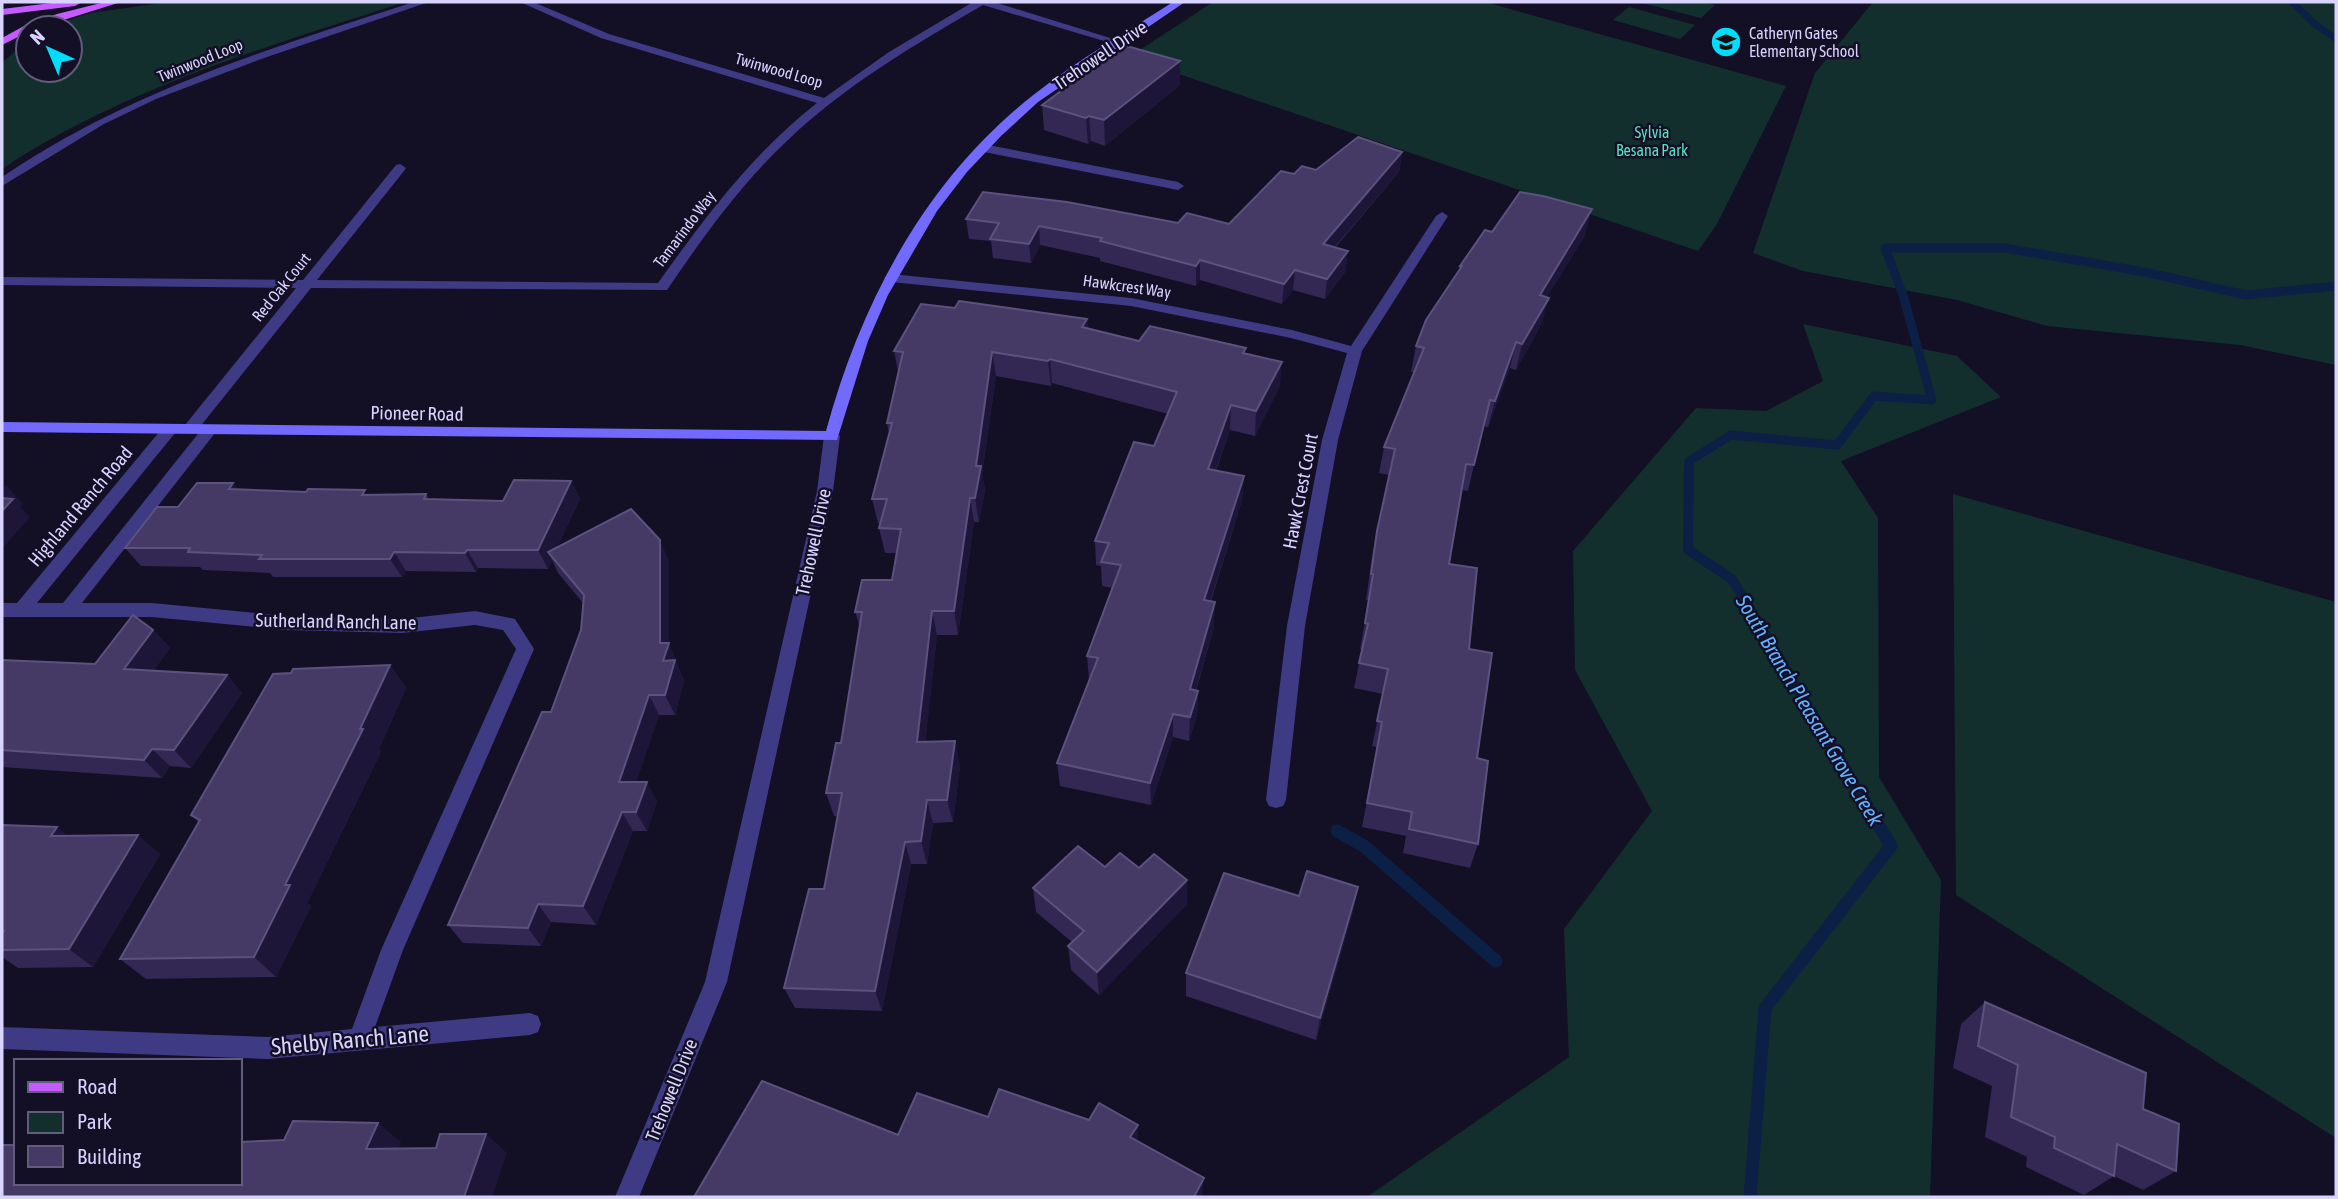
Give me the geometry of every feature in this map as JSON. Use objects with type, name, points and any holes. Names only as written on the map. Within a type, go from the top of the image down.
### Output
[{"type":"main road","points":[[2,22],[12,8],[82,2]]},
{"type":"main road","points":[[69,14],[116,2]]},
{"type":"street","name":"Twinwood Loop","points":[[2,182],[22,167],[121,111],[231,65],[424,2]]},
{"type":"street","name":"Twinwood Loop","points":[[525,2],[605,36],[826,102]]},
{"type":"street","name":"Tamarindo Way","points":[[307,284],[662,288],[697,236],[761,160],[826,102],[909,43],[982,2]]},
{"type":"street","points":[[982,2],[1118,41]]},
{"type":"street","name":"Trehowell Drive","points":[[627,1197],[716,982],[825,491],[832,436],[841,395],[871,316],[935,203],[983,148],[1032,101],[1180,2]]},
{"type":"street","points":[[983,148],[1178,186]]},
{"type":"street","name":"Red Oak Court","points":[[190,429],[400,168]]},
{"type":"street","name":"Hawk Crest Court","points":[[1276,800],[1296,626],[1330,440],[1355,351],[1442,216]]},
{"type":"street","name":"Hawkcrest Way","points":[[891,278],[1131,302],[1292,334],[1355,351]]},
{"type":"street","points":[[2,281],[307,284]]},
{"type":"street","name":"Pioneer Road","points":[[2,427],[832,436]]},
{"type":"street","name":"Highland Ranch Road","points":[[22,609],[170,429]]},
{"type":"street","points":[[68,609],[210,429]]},
{"type":"street","name":"Sutherland Ranch Lane","points":[[2,610],[152,610],[286,623],[402,626],[475,618],[509,624],[525,649],[392,950],[359,1040]]},
{"type":"street","name":"Shelby Ranch Lane","points":[[2,1038],[268,1048],[530,1024]]},
{"type":"green space","points":[[168,2],[405,2],[249,53],[147,92],[49,140],[2,169],[2,63],[14,52],[14,84],[84,84],[84,15]]},
{"type":"green space","name":"Sylvia Besana Park","points":[[1213,2],[1485,2],[1786,86],[1717,224],[1698,251],[1129,57]]},
{"type":"green space","points":[[1638,2],[1704,2],[1715,5],[1701,18]]},
{"type":"green space","points":[[1873,2],[2336,2],[2336,365],[2240,345],[2047,326],[1957,300],[1803,271],[1753,253],[1815,73]]},
{"type":"green space","points":[[1629,7],[1695,25],[1680,39],[1613,20]]},
{"type":"green space","points":[[1803,324],[1957,356],[2001,397],[1841,461],[1878,518],[1879,777],[1941,880],[1930,1197],[1367,1197],[1569,1057],[1564,929],[1652,811],[1575,670],[1573,551],[1696,408],[1766,411],[1823,381]]},
{"type":"green space","points":[[1953,494],[2336,602],[2336,1138],[1956,895]]},
{"type":"building","points":[[1123,45],[1180,61],[1104,120],[1089,116],[1086,118],[1042,105]]},
{"type":"building","points":[[1358,137],[1402,152],[1323,244],[1348,251],[1327,279],[1295,270],[1284,284],[1200,260],[1196,266],[1100,241],[1102,238],[1039,226],[1029,244],[990,239],[999,223],[966,219],[983,192],[1067,202],[1178,223],[1187,213],[1229,224],[1281,171],[1294,174],[1302,166],[1316,170]]},
{"type":"building","points":[[1520,192],[1592,209],[1540,295],[1549,298],[1522,344],[1516,342],[1495,401],[1490,400],[1474,465],[1466,464],[1449,564],[1477,568],[1469,649],[1492,653],[1477,758],[1488,761],[1478,844],[1409,829],[1412,812],[1367,803],[1382,722],[1377,721],[1388,669],[1359,663],[1368,624],[1365,623],[1377,531],[1395,449],[1384,447],[1424,348],[1416,346],[1426,320],[1460,266],[1485,230],[1492,232]]},
{"type":"building","points":[[959,301],[1087,319],[1082,327],[1139,341],[1150,326],[1246,348],[1243,353],[1282,362],[1256,411],[1231,405],[1208,469],[1244,476],[1204,600],[1215,602],[1190,689],[1198,691],[1190,717],[1173,714],[1150,783],[1057,763],[1098,658],[1087,656],[1121,565],[1101,562],[1109,543],[1095,541],[1134,442],[1154,446],[1177,392],[1050,359],[1048,361],[992,352],[976,466],[981,466],[975,498],[970,498],[954,611],[932,611],[917,742],[955,741],[947,800],[927,800],[921,841],[905,842],[875,991],[784,988],[809,889],[824,889],[842,793],[826,793],[836,743],[841,743],[862,612],[855,612],[862,580],[892,580],[901,529],[879,528],[887,499],[872,499],[892,423],[887,423],[903,352],[894,351],[921,304],[955,308]]},
{"type":"building","points":[[514,480],[571,481],[538,550],[394,552],[390,559],[259,559],[262,555],[188,552],[190,548],[125,548],[157,507],[178,507],[197,483],[233,483],[229,489],[306,492],[308,489],[365,490],[362,495],[426,494],[424,499],[503,501]]},
{"type":"building","points":[[2,498],[13,499],[2,511]]},
{"type":"building","points":[[631,509],[660,540],[660,643],[669,643],[663,661],[675,660],[665,695],[649,695],[619,782],[647,782],[636,812],[622,812],[583,906],[538,904],[528,928],[448,925],[542,712],[551,712],[581,630],[584,595],[548,552]]},
{"type":"building","points":[[133,615],[153,630],[124,669],[227,675],[174,750],[152,749],[144,760],[2,750],[2,660],[95,664]]},
{"type":"building","points":[[390,665],[360,729],[363,729],[285,885],[290,885],[254,957],[120,959],[200,820],[191,815],[273,674],[291,673],[293,669]]},
{"type":"building","points":[[2,825],[57,827],[51,836],[138,835],[69,949],[2,950]]},
{"type":"building","points":[[1078,846],[1105,867],[1120,853],[1139,868],[1154,854],[1187,880],[1097,972],[1068,946],[1084,931],[1033,888]]},
{"type":"building","points":[[1307,871],[1358,887],[1320,1018],[1186,973],[1224,873],[1299,896]]},
{"type":"building","points":[[1985,1002],[2146,1073],[2143,1109],[2179,1124],[2176,1171],[2117,1144],[2114,1176],[2054,1148],[2055,1137],[2011,1117],[2018,1065],[1978,1046]]},
{"type":"building","points":[[762,1081],[898,1135],[917,1093],[988,1117],[999,1089],[1089,1120],[1099,1103],[1138,1125],[1130,1137],[1204,1178],[1194,1197],[694,1197]]},
{"type":"building","points":[[293,1121],[378,1123],[366,1149],[436,1148],[440,1134],[486,1134],[464,1197],[2,1197],[2,1145],[14,1145],[14,1185],[242,1185],[242,1142],[284,1140]]},
{"type":"waterway","name":"South Branch Pleasant Grove Creek","points":[[2292,2],[2316,25],[2336,39]]},
{"type":"waterway","name":"South Branch Pleasant Grove Creek","points":[[1689,467],[1689,461],[1731,435],[1837,445],[1874,396],[1932,400],[1903,295],[1885,248],[2005,248],[2145,272],[2246,295],[2336,286]]},
{"type":"waterway","name":"South Branch Pleasant Grove Creek","points":[[1689,467],[1688,550],[1732,579],[1860,793]]},
{"type":"waterway","name":"South Branch Pleasant Grove Creek","points":[[1750,1197],[1765,1008],[1891,846],[1859,792]]},
{"type":"waterway","points":[[1337,831],[1364,846],[1496,961]]},
{"type":"place","name":"Catheryn Gates Elementary School","points":[[1726,42]]}]
